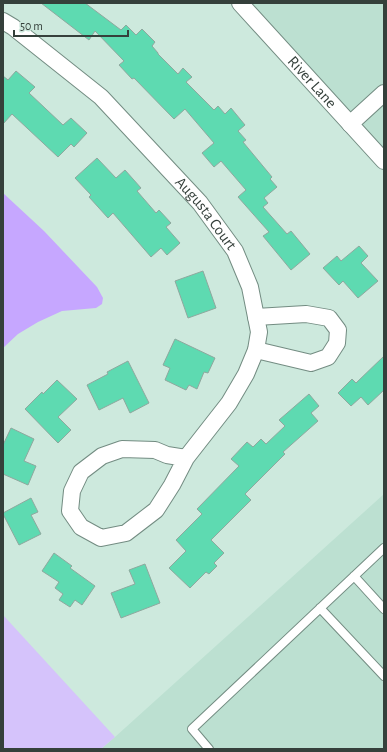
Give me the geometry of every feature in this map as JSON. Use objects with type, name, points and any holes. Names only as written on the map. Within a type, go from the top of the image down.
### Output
[{"type":"street","name":"River Lane","points":[[240,3],[384,161]]},
{"type":"street","name":"Augusta Court","points":[[3,21],[13,27],[101,97],[200,203],[235,251],[250,287],[259,332],[256,350],[246,374],[229,403],[186,458],[172,485],[156,510],[126,533],[101,538],[81,526],[70,511],[72,491],[81,472],[102,456],[122,449],[154,450],[167,455],[186,458]]},
{"type":"street","points":[[350,124],[384,93]]},
{"type":"street","points":[[256,317],[306,314],[329,318],[338,330],[337,343],[328,357],[311,363],[256,350]]},
{"type":"lane","points":[[209,749],[192,729],[384,549]]},
{"type":"lane","points":[[354,576],[384,609]]},
{"type":"lane","points":[[320,608],[384,676]]},
{"type":"shaded area","points":[[240,3],[384,3],[384,161]]},
{"type":"shaded area","points":[[3,193],[44,231],[97,287],[103,298],[102,304],[96,308],[62,311],[38,322],[18,334],[3,348]]},
{"type":"shaded area","points":[[384,494],[384,749],[101,749],[115,737]]},
{"type":"shaded area","points":[[3,615],[115,737],[101,749],[3,749]]},
{"type":"building","points":[[41,3],[85,3],[121,30],[126,25],[136,35],[142,29],[155,42],[152,46],[158,54],[178,74],[183,68],[192,77],[186,82],[214,110],[218,106],[225,114],[231,108],[245,125],[238,131],[246,140],[243,142],[272,177],[270,179],[277,187],[264,198],[268,203],[263,207],[287,234],[291,231],[310,254],[291,270],[263,236],[269,232],[238,197],[246,190],[221,161],[214,167],[202,153],[214,143],[185,109],[174,119],[134,78],[132,79],[119,65],[124,61],[95,31],[89,40]]},
{"type":"building","points":[[16,71],[35,87],[29,93],[63,125],[71,118],[87,133],[74,147],[71,144],[58,157],[12,114],[3,124],[3,76],[8,80]]},
{"type":"building","points":[[97,158],[116,178],[125,170],[141,188],[137,191],[156,213],[159,210],[171,223],[166,227],[180,243],[167,255],[161,248],[151,257],[113,213],[108,218],[89,197],[91,195],[75,178]]},
{"type":"building","points":[[359,246],[368,256],[361,263],[378,281],[358,298],[343,281],[339,285],[323,268],[337,256],[341,261]]},
{"type":"building","points":[[203,271],[216,308],[188,318],[175,281]]},
{"type":"building","points":[[175,339],[215,358],[208,373],[204,372],[197,389],[189,385],[186,390],[165,380],[170,368],[163,365]]},
{"type":"building","points":[[384,356],[384,390],[368,405],[361,397],[351,406],[338,393],[352,379],[356,383]]},
{"type":"building","points":[[128,361],[149,403],[130,413],[123,398],[99,410],[87,385]]},
{"type":"building","points":[[57,380],[77,399],[58,417],[71,430],[58,443],[25,409]]},
{"type":"building","points":[[309,394],[319,406],[311,413],[318,421],[283,452],[285,454],[245,494],[251,500],[211,540],[224,553],[214,563],[217,566],[209,574],[206,572],[190,588],[169,568],[186,551],[176,540],[202,514],[197,509],[239,466],[231,459],[247,442],[253,447],[261,439],[266,444],[285,426],[279,420]]},
{"type":"building","points":[[11,428],[34,439],[24,461],[36,466],[28,485],[3,474],[3,445]]},
{"type":"building","points":[[31,498],[38,512],[31,515],[41,534],[19,545],[3,513]]},
{"type":"building","points":[[54,553],[72,566],[70,568],[95,586],[82,605],[75,600],[70,607],[59,600],[63,594],[55,588],[59,582],[42,571]]},
{"type":"building","points":[[145,564],[160,603],[121,618],[111,593],[135,584],[129,570]]}]
